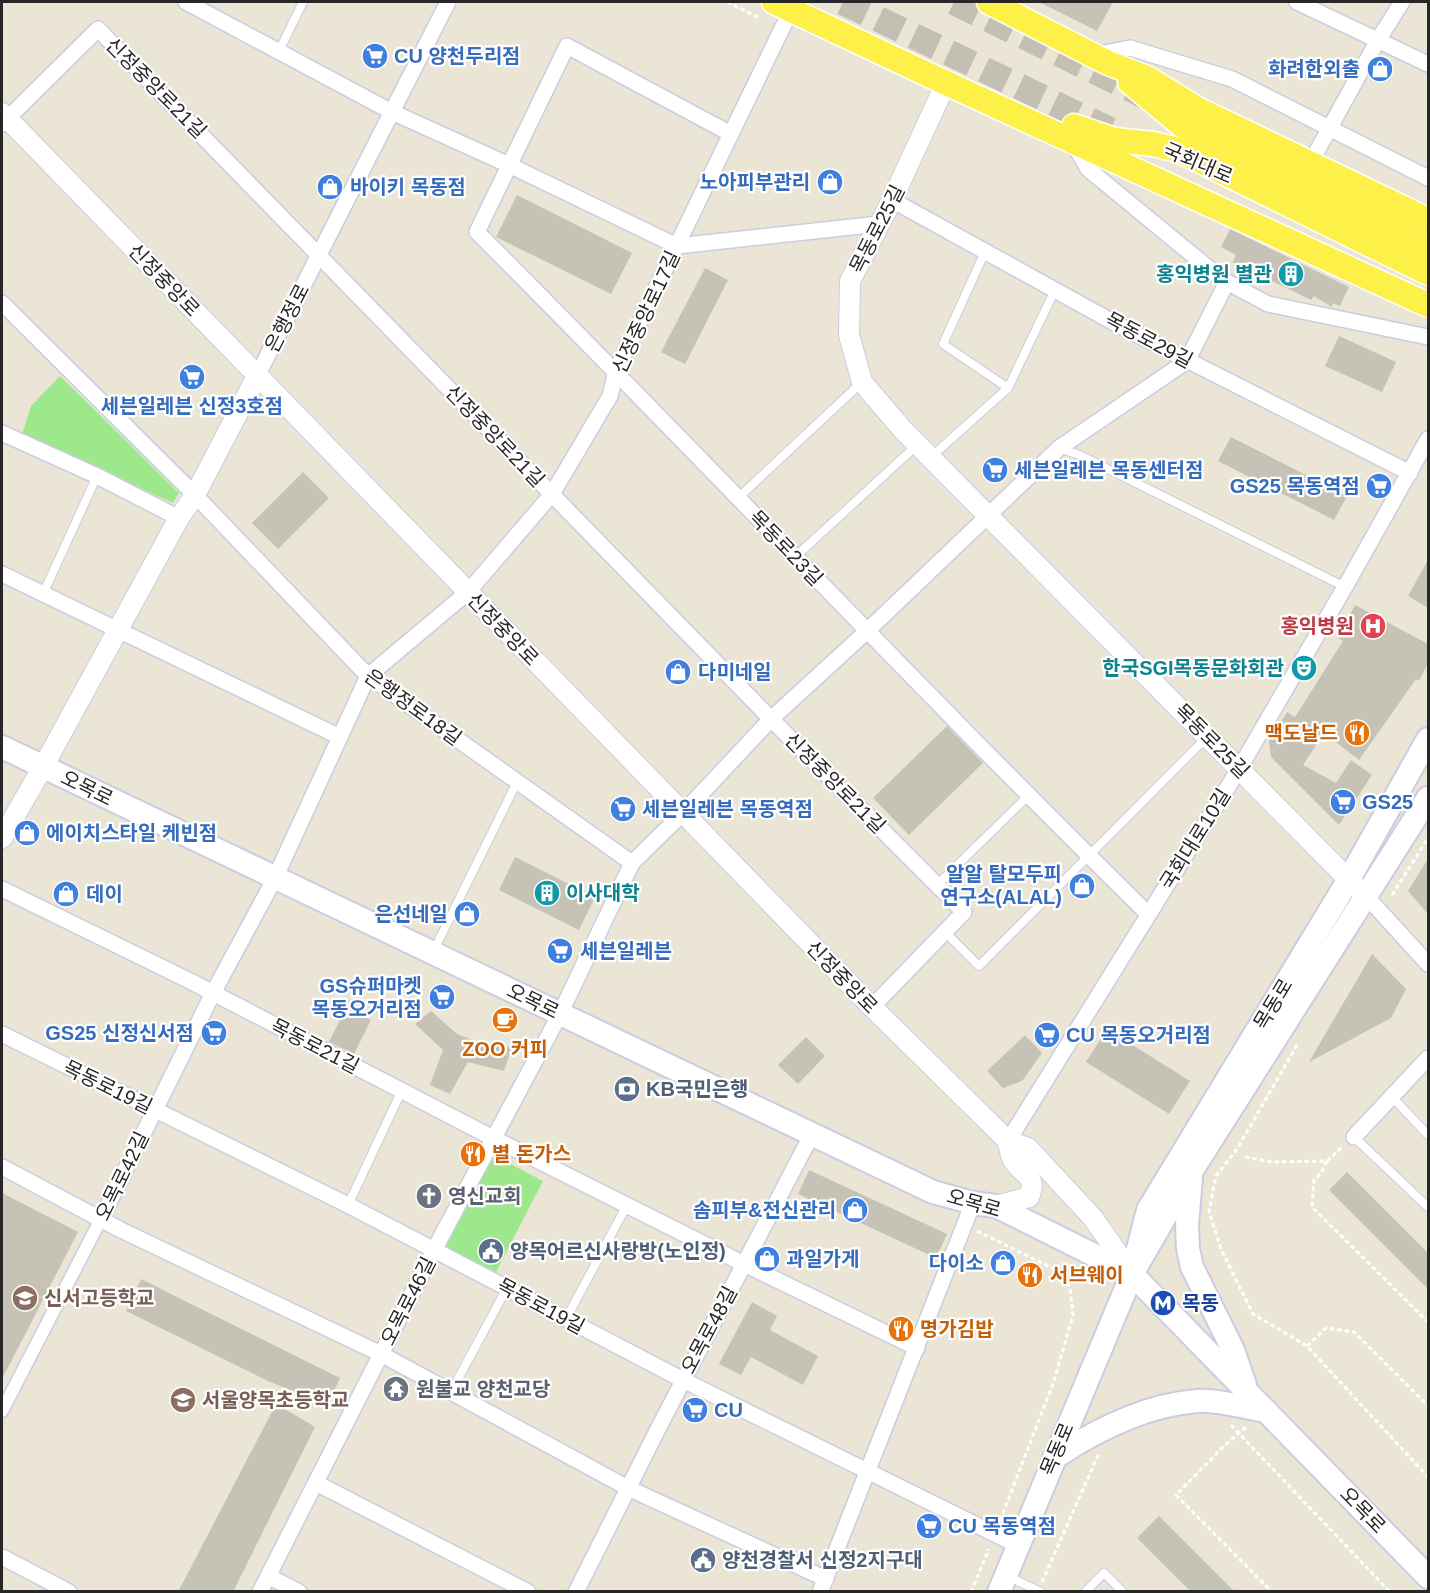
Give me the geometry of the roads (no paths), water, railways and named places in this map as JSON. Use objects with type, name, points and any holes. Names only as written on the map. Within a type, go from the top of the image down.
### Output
[{"type":"main road","points":[[989,2],[1101,59],[1147,78],[1197,109],[1428,220]]},
{"type":"main road","points":[[782,13],[951,85],[1428,305]]},
{"type":"main road","name":"국회대로","points":[[1101,59],[1184,126],[1428,247]]},
{"type":"main road","name":"국회대로","points":[[951,85],[1020,101],[1091,133],[1115,140],[1153,144],[1178,150],[1428,273]]},
{"type":"main road","name":"목동로","points":[[1132,1274],[1148,1210],[1349,879],[1428,739]]},
{"type":"main road","name":"오목로","points":[[2,747],[933,1192],[973,1203],[996,1206],[1132,1274],[1428,1577]]},
{"type":"main road","name":"목동로","points":[[1002,1583],[1132,1274],[1191,1172],[1374,905],[1428,798]]},
{"type":"main road","points":[[1191,1172],[1187,1224],[1188,1249],[1192,1268],[1233,1350],[1247,1392]]},
{"type":"main road","points":[[1054,1458],[1087,1436],[1138,1414],[1167,1406],[1199,1400],[1266,1411]]},
{"type":"street","points":[[186,2],[392,112],[509,165],[677,246],[879,224]]},
{"type":"street","name":"은행정로","points":[[2,838],[179,518],[195,495],[448,2]]},
{"type":"street","points":[[1297,2],[1428,64]]},
{"type":"street","points":[[1311,162],[1378,40],[1402,2]]},
{"type":"street","name":"신정중앙로17길","points":[[368,676],[468,592],[552,494],[610,396],[616,371],[731,134],[782,13]]},
{"type":"street","name":"신정중앙로21길","points":[[3,119],[98,29],[771,719],[964,912],[872,1007]]},
{"type":"street","points":[[509,165],[567,46],[731,134]]},
{"type":"street","points":[[1101,59],[1130,48],[1232,79],[1428,178]]},
{"type":"street","name":"목동로25길","points":[[951,85],[850,281],[849,335],[862,382],[924,451],[1374,905]]},
{"type":"street","name":"신정중앙로","points":[[3,119],[872,1007],[1008,1141],[1028,1148],[1093,1218],[1132,1274]]},
{"type":"street","points":[[1071,140],[1088,169],[1227,282],[1268,304],[1428,337]]},
{"type":"street","name":"목동로23길","points":[[509,165],[477,232],[616,371],[866,632],[1148,914]]},
{"type":"street","name":"목동로29길","points":[[892,200],[1187,361],[1410,473]]},
{"type":"street","points":[[632,863],[683,813],[771,719],[1059,448],[1187,361],[1227,282]]},
{"type":"street","name":"은행정로18길","points":[[2,303],[195,495],[368,676],[632,863]]},
{"type":"street","points":[[2,433],[97,476],[179,518]]},
{"type":"street","name":"국회대로10길","points":[[1008,1141],[1239,769],[1428,439]]},
{"type":"street","points":[[2,574],[340,737]]},
{"type":"street","name":"오목로42길","points":[[2,1411],[101,1219],[213,993],[275,878],[368,676]]},
{"type":"street","name":"오목로46길","points":[[260,1592],[434,1250],[560,1014],[632,863]]},
{"type":"street","name":"목동로21길","points":[[2,890],[213,993],[494,1138],[916,1348]]},
{"type":"street","points":[[1374,905],[1426,956]]},
{"type":"street","name":"목동로19길","points":[[2,1034],[348,1205],[683,1380],[1017,1545]]},
{"type":"street","points":[[1354,1137],[1428,1058]]},
{"type":"street","name":"오목로48길","points":[[576,1592],[683,1380],[812,1134]]},
{"type":"street","name":"신정중앙로","points":[[996,1206],[1029,1197],[1033,1188],[1031,1179],[1012,1159],[1008,1141]]},
{"type":"street","points":[[2,1167],[101,1219],[381,1354],[628,1488],[823,1585],[973,1203]]},
{"type":"street","points":[[316,1483],[528,1592]]},
{"type":"street","points":[[2,1557],[50,1587],[69,1592]]},
{"type":"street","points":[[268,1576],[299,1592]]},
{"type":"lane","points":[[279,51],[303,2]]},
{"type":"lane","points":[[985,252],[943,344],[1008,388]]},
{"type":"lane","points":[[795,557],[924,451],[1008,388],[1055,290]]},
{"type":"lane","points":[[738,498],[862,382]]},
{"type":"lane","points":[[1059,448],[1082,456],[1345,587]]},
{"type":"lane","points":[[42,594],[97,476]]},
{"type":"lane","points":[[945,932],[979,966],[1207,737]]},
{"type":"lane","points":[[433,953],[517,782]]},
{"type":"lane","points":[[937,885],[1029,795]]},
{"type":"lane","points":[[348,1205],[402,1090]]},
{"type":"lane","points":[[1392,1097],[1428,1135]]},
{"type":"lane","points":[[1354,1137],[1428,1207]]},
{"type":"lane","points":[[566,1319],[627,1205]]},
{"type":"lane","points":[[451,1392],[507,1288]]},
{"type":"lane","points":[[1085,1592],[1104,1573],[1122,1592]]},
{"type":"lane","points":[[1002,1583],[1040,1591]]},
{"type":"tunnel","points":[[843,2],[1110,130]]},
{"type":"tunnel","points":[[954,2],[1149,98]]},
{"type":"place","name":"CU 양천두리점","points":[[375,56]]},
{"type":"place","name":"화려한외출","points":[[1380,69]]},
{"type":"place","name":"노아피부관리","points":[[830,182]]},
{"type":"place","name":"바이키 목동점","points":[[330,187]]},
{"type":"place","name":"홍익병원 별관","points":[[1291,274]]},
{"type":"place","name":"세븐일레븐 신정3호점","points":[[192,377]]},
{"type":"place","name":"세븐일레븐 목동센터점","points":[[995,470]]},
{"type":"place","name":"GS25 목동역점","points":[[1379,486]]},
{"type":"place","name":"홍익병원","points":[[1373,626]]},
{"type":"place","name":"한국SGI목동문화회관","points":[[1304,668]]},
{"type":"place","name":"다미네일","points":[[678,672]]},
{"type":"place","name":"맥도날드","points":[[1357,733]]},
{"type":"place","name":"GS25","points":[[1343,802]]},
{"type":"place","name":"세븐일레븐 목동역점","points":[[623,809]]},
{"type":"place","name":"에이치스타일 케빈점","points":[[27,833]]},
{"type":"place","name":"알알 탈모두피 연구소(ALAL)","points":[[1082,886]]},
{"type":"place","name":"이사대학","points":[[547,893]]},
{"type":"place","name":"데이","points":[[66,894]]},
{"type":"place","name":"은선네일","points":[[467,914]]},
{"type":"place","name":"세븐일레븐","points":[[560,951]]},
{"type":"place","name":"GS슈퍼마켓 목동오거리점","points":[[442,997]]},
{"type":"place","name":"ZOO 커피","points":[[505,1020]]},
{"type":"place","name":"GS25 신정신서점","points":[[214,1033]]},
{"type":"place","name":"CU 목동오거리점","points":[[1047,1035]]},
{"type":"place","name":"KB국민은행","points":[[627,1089]]},
{"type":"place","name":"별 돈가스","points":[[473,1154]]},
{"type":"place","name":"영신교회","points":[[429,1196]]},
{"type":"place","name":"솜피부&전신관리","points":[[855,1210]]},
{"type":"place","name":"양목어르신사랑방(노인정)","points":[[491,1251]]},
{"type":"place","name":"과일가게","points":[[767,1259]]},
{"type":"place","name":"다이소","points":[[1003,1263]]},
{"type":"place","name":"서브웨이","points":[[1030,1275]]},
{"type":"place","name":"신서고등학교","points":[[25,1298]]},
{"type":"place","name":"목동","points":[[1163,1303]]},
{"type":"place","name":"명가김밥","points":[[901,1329]]},
{"type":"place","name":"원불교 양천교당","points":[[396,1389]]},
{"type":"place","name":"서울양목초등학교","points":[[183,1400]]},
{"type":"place","name":"CU","points":[[695,1410]]},
{"type":"place","name":"CU 목동역점","points":[[929,1526]]},
{"type":"place","name":"양천경찰서 신정2지구대","points":[[703,1560]]}]
